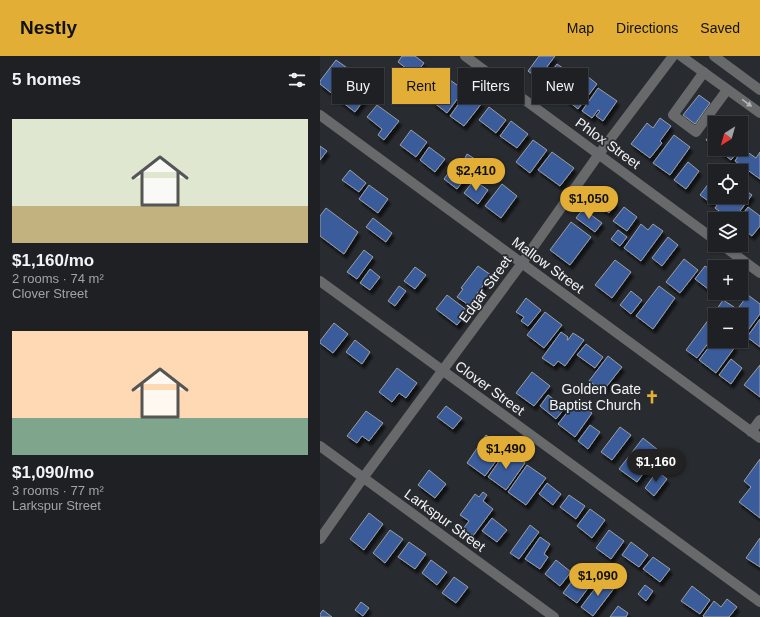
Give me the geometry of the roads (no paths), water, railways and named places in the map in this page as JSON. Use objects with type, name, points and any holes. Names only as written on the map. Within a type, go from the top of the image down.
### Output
[{"type":"street","name":"Phlox Street","points":[[465,56],[708,235]]},
{"type":"street","name":"Edgar Street","points":[[320,539],[442,370],[522,263],[599,154],[673,56]]},
{"type":"street","points":[[681,56],[760,113]]},
{"type":"street","points":[[714,56],[760,90]]},
{"type":"street","points":[[704,72],[673,115],[696,132],[727,90]]},
{"type":"street","name":"Mallow Street","points":[[320,115],[760,438]]},
{"type":"street","points":[[732,252],[760,273]]},
{"type":"street","name":"Clover Street","points":[[320,281],[760,602]]},
{"type":"street","points":[[751,432],[760,420]]},
{"type":"street","name":"Larkspur Street","points":[[320,446],[554,617]]},
{"type":"place","name":"Golden Gate Baptist Church","points":[[652,397]]}]
